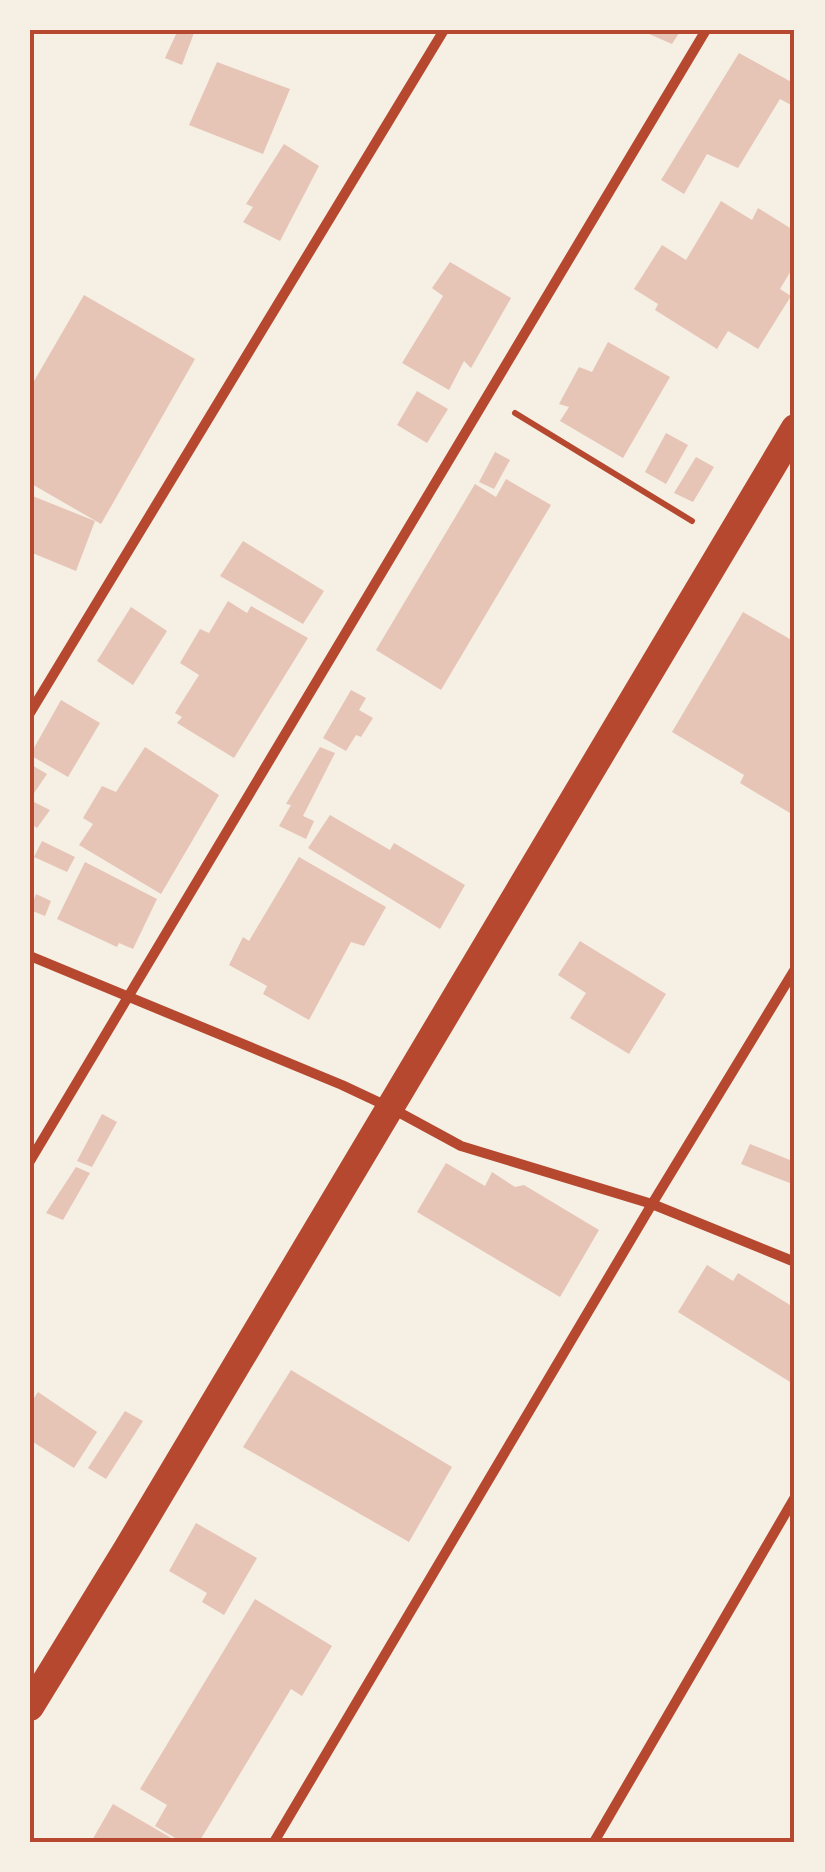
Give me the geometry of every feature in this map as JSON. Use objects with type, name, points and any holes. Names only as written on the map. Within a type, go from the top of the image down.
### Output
[{"type":"highway","points":[[30,1707],[795,428]]},
{"type":"street","points":[[30,712],[444,30]]},
{"type":"street","points":[[30,1161],[706,30]]},
{"type":"street","points":[[30,956],[342,1085],[461,1146],[652,1204],[795,1262]]},
{"type":"street","points":[[274,1842],[795,969]]},
{"type":"street","points":[[594,1842],[795,1497]]},
{"type":"path","points":[[488,396],[727,542]]},
{"type":"building","points":[[178,30],[195,30],[182,65],[165,58]]},
{"type":"building","points":[[640,30],[681,30],[672,44]]},
{"type":"building","points":[[739,53],[795,84],[795,102],[793,106],[780,99],[738,168],[707,154],[684,194],[661,180]]},
{"type":"building","points":[[217,62],[290,89],[263,154],[189,125]]},
{"type":"building","points":[[284,144],[319,166],[280,241],[243,222],[253,207],[246,204]]},
{"type":"building","points":[[721,201],[752,220],[758,208],[795,231],[795,264],[780,289],[791,296],[758,349],[728,331],[717,349],[655,310],[658,304],[634,289],[662,245],[686,260]]},
{"type":"building","points":[[450,262],[511,298],[471,368],[464,361],[449,390],[402,363],[443,296],[432,288]]},
{"type":"building","points":[[84,295],[195,359],[101,524],[30,483],[30,388]]},
{"type":"building","points":[[608,342],[670,377],[623,458],[560,421],[569,407],[559,404],[579,367],[592,372]]},
{"type":"building","points":[[417,391],[448,409],[427,443],[397,425]]},
{"type":"building","points":[[666,433],[688,445],[666,484],[645,472]]},
{"type":"building","points":[[495,452],[510,460],[494,489],[479,482]]},
{"type":"building","points":[[696,457],[714,467],[693,502],[674,493]]},
{"type":"building","points":[[506,479],[551,505],[441,690],[376,650],[475,484],[496,497]]},
{"type":"building","points":[[30,495],[95,521],[76,571],[30,552]]},
{"type":"building","points":[[243,541],[324,591],[303,624],[220,576]]},
{"type":"building","points":[[228,601],[247,613],[251,606],[308,638],[234,758],[177,723],[182,717],[175,713],[199,675],[180,663],[200,629],[209,633]]},
{"type":"building","points":[[131,607],[167,631],[133,685],[97,661]]},
{"type":"building","points":[[743,612],[795,642],[795,816],[740,783],[744,775],[672,732]]},
{"type":"building","points":[[351,690],[366,698],[359,710],[373,718],[346,751],[323,738]]},
{"type":"building","points":[[61,700],[100,723],[68,777],[30,755]]},
{"type":"building","points":[[145,747],[219,795],[161,894],[79,845],[93,824],[83,818],[102,786],[116,792]]},
{"type":"building","points":[[320,747],[335,753],[303,816],[314,821],[306,839],[279,826],[291,805],[286,804]]},
{"type":"building","points":[[30,764],[47,774],[30,799]]},
{"type":"building","points":[[30,800],[50,810],[37,828],[30,823]]},
{"type":"building","points":[[330,815],[390,850],[394,843],[465,885],[440,929],[308,848]]},
{"type":"building","points":[[42,841],[75,857],[67,872],[34,857]]},
{"type":"building","points":[[299,857],[386,907],[364,946],[351,942],[309,1020],[263,994],[267,986],[229,965],[243,937],[249,941]]},
{"type":"building","points":[[85,862],[157,899],[133,949],[119,943],[117,947],[57,919]]},
{"type":"building","points":[[36,894],[51,901],[45,916],[30,910]]},
{"type":"building","points":[[580,941],[666,994],[629,1054],[570,1018],[586,993],[558,975]]},
{"type":"building","points":[[102,1114],[117,1122],[92,1167],[77,1161]]},
{"type":"building","points":[[750,1144],[795,1162],[795,1185],[741,1164]]},
{"type":"building","points":[[446,1163],[485,1186],[492,1172],[515,1187],[524,1185],[599,1230],[560,1297],[417,1212]]},
{"type":"building","points":[[76,1167],[90,1173],[63,1220],[46,1213]]},
{"type":"building","points":[[707,1265],[733,1281],[738,1273],[795,1308],[795,1385],[678,1312]]},
{"type":"building","points":[[291,1370],[452,1467],[409,1542],[243,1447]]},
{"type":"building","points":[[38,1392],[97,1432],[74,1468],[30,1440],[30,1404]]},
{"type":"building","points":[[125,1411],[143,1421],[106,1479],[88,1468]]},
{"type":"building","points":[[196,1523],[257,1558],[224,1615],[202,1602],[207,1593],[169,1571]]},
{"type":"building","points":[[255,1599],[332,1646],[302,1696],[291,1689],[199,1842],[182,1842],[155,1826],[167,1805],[140,1789]]},
{"type":"building","points":[[113,1804],[178,1842],[91,1842]]}]
